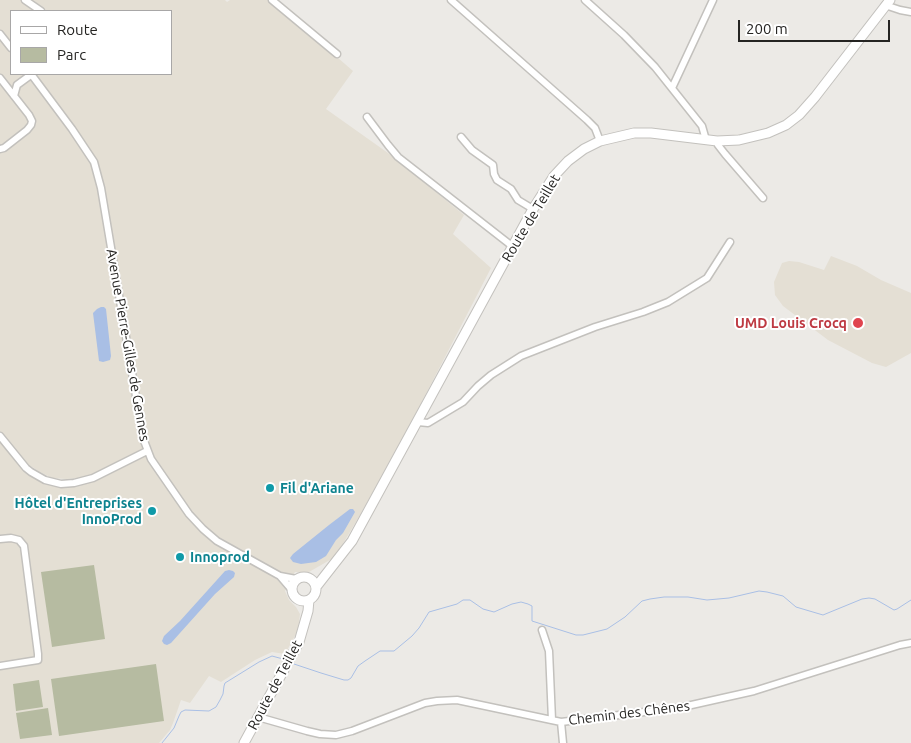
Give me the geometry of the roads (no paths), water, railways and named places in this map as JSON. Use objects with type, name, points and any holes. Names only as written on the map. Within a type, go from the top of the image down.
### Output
[{"type":"main road","name":"Route de Teillet","points":[[316,587],[352,541],[532,209],[554,176],[568,161],[584,149],[600,141],[634,133],[651,133],[717,141],[739,140],[768,133],[786,125],[815,97],[887,3]]},
{"type":"main road","name":"Route de Teillet","points":[[309,578],[319,575],[334,564]]},
{"type":"main road","points":[[302,577],[309,578],[316,587],[314,596],[306,601],[298,600],[292,590],[294,582],[302,577]]},
{"type":"main road","name":"Route de Teillet","points":[[298,600],[302,610],[304,626]]},
{"type":"main road","name":"Route de Teillet","points":[[244,743],[299,642],[308,611],[309,600]]},
{"type":"street","points":[[26,0],[40,10]]},
{"type":"street","points":[[272,0],[337,54]]},
{"type":"street","points":[[451,0],[587,120],[595,128],[600,141]]},
{"type":"street","points":[[585,0],[624,35],[655,67],[702,126],[706,140]]},
{"type":"street","points":[[672,88],[713,0]]},
{"type":"street","points":[[887,3],[900,10],[911,12]]},
{"type":"street","points":[[0,34],[10,47]]},
{"type":"street","points":[[14,96],[17,85],[30,75]]},
{"type":"street","name":"Avenue Pierre-Gilles de Gennes","points":[[32,75],[94,162],[101,188],[142,438],[151,459],[189,514],[217,541],[280,576],[296,579]]},
{"type":"street","points":[[0,78],[32,121],[27,130],[0,149]]},
{"type":"street","points":[[4,84],[17,85]]},
{"type":"street","points":[[367,117],[398,157],[512,246]]},
{"type":"street","points":[[461,137],[472,150],[492,165],[497,180],[511,189],[518,200],[532,209]]},
{"type":"street","points":[[717,141],[725,154],[763,198]]},
{"type":"street","points":[[418,422],[428,424],[463,402],[491,375],[522,356],[594,326],[643,312],[674,299],[707,278],[730,242]]},
{"type":"street","points":[[0,436],[26,468],[36,476],[61,484],[74,484],[93,478],[147,451]]},
{"type":"street","points":[[0,539],[11,538],[19,540],[24,546],[38,660],[0,666]]},
{"type":"street","name":"Avenue Pierre-Gilles de Gennes","points":[[280,576],[292,590]]},
{"type":"street","points":[[542,630],[549,651],[552,720]]},
{"type":"street","name":"Chemin des Chênes","points":[[258,717],[320,734],[336,734],[352,731],[425,704],[457,700],[561,722],[678,708],[704,703],[754,691],[861,656],[911,643]]},
{"type":"street","points":[[561,722],[563,743]]},
{"type":"water","points":[[101,307],[106,309],[111,356],[110,360],[103,362],[99,361],[93,313]]},
{"type":"water","points":[[350,509],[353,509],[355,512],[343,533],[326,556],[316,562],[301,564],[293,562],[290,558],[293,554]]},
{"type":"water","points":[[229,570],[235,573],[234,577],[215,594],[171,643],[164,644],[162,641],[164,636],[225,571]]},
{"type":"waterway","points":[[291,663],[348,680],[358,666],[365,661],[380,651],[394,651],[412,636],[429,612],[457,604],[463,600],[470,600],[483,609],[494,612],[512,604],[521,602],[528,604],[532,606],[532,621],[576,635],[607,629],[625,617],[642,601],[664,597],[688,597],[707,600],[729,598],[759,591],[783,596],[796,607],[823,615],[862,599],[875,599],[894,610],[911,600]]},
{"type":"waterway","points":[[162,743],[174,728],[181,712],[185,710],[209,711],[216,707],[223,694],[225,683],[272,656],[283,659]]},
{"type":"place","name":"UMD Louis Crocq","points":[[858,323]]},
{"type":"place","name":"Fil d'Ariane","points":[[270,488]]},
{"type":"place","name":"Hôtel d'Entreprises InnoProd","points":[[152,511]]},
{"type":"place","name":"Innoprod","points":[[180,557]]}]
